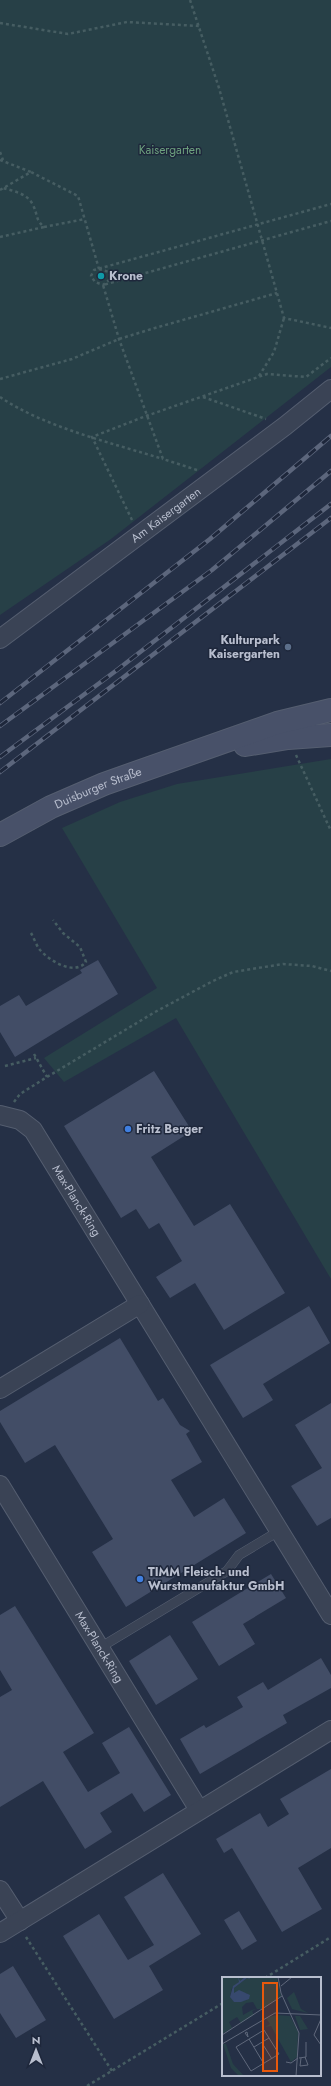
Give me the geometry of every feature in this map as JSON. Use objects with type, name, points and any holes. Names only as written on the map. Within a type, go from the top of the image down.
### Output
[{"type":"main road","name":"Duisburger Straße","points":[[0,834],[51,807],[81,794],[277,723],[331,710]]},
{"type":"main road","name":"Duisburger Straße","points":[[200,751],[288,738],[331,735]]},
{"type":"street","name":"Am Kaisergarten","points":[[0,639],[218,477],[331,389]]},
{"type":"street","name":"Max-Planck-Ring","points":[[3,1115],[20,1120],[32,1130],[331,1615]]},
{"type":"street","points":[[0,1389],[140,1304]]},
{"type":"street","name":"Max-Planck-Ring","points":[[0,1485],[101,1647],[199,1810]]},
{"type":"street","points":[[0,1933],[331,1730]]},
{"type":"street","points":[[0,1890],[18,1922]]},
{"type":"lane","points":[[101,1647],[227,1571],[239,1555],[279,1531]]},
{"type":"path","points":[[190,0],[219,88],[284,318],[274,352],[259,377]]},
{"type":"path","points":[[0,23],[68,34],[127,22],[199,26]]},
{"type":"path","points":[[0,152],[2,160],[31,172],[78,196],[99,269]]},
{"type":"path","points":[[1,189],[31,172]]},
{"type":"path","points":[[1,189],[25,196],[33,204],[37,221],[44,227]]},
{"type":"path","points":[[331,204],[94,270],[92,276],[95,282],[103,285],[331,221]]},
{"type":"path","points":[[0,237],[85,219]]},
{"type":"path","points":[[99,269],[109,272],[111,276],[109,281],[103,285]]},
{"type":"path","points":[[103,285],[119,339],[146,416],[164,459]]},
{"type":"path","points":[[0,379],[72,359],[119,339],[277,293]]},
{"type":"path","points":[[284,318],[331,328]]},
{"type":"path","points":[[92,437],[146,416],[259,377],[274,374],[306,377],[331,358]]},
{"type":"path","points":[[203,396],[285,426]]},
{"type":"path","points":[[0,397],[26,411],[92,437],[218,477]]},
{"type":"path","points":[[92,437],[139,535]]},
{"type":"path","points":[[288,738],[331,831]]},
{"type":"path","points":[[31,933],[40,950],[49,957],[64,966],[75,969],[82,967],[86,962],[80,947],[63,933],[53,920]]},
{"type":"path","points":[[3,1115],[20,1094],[155,1012],[211,982],[234,972],[283,964],[312,966],[331,971]]},
{"type":"path","points":[[34,1054],[47,1077]]},
{"type":"path","points":[[5,1066],[36,1058]]},
{"type":"path","points":[[18,1922],[112,2071]]},
{"type":"path","points":[[267,1977],[331,1937]]},
{"type":"path","points":[[86,2086],[222,2004]]},
{"type":"green space","name":"Kaisergarten","points":[[0,0],[331,0],[331,367],[111,539],[0,615]]},
{"type":"green space","points":[[331,759],[331,1279],[176,1018],[64,1082],[44,1058],[157,988],[62,828],[120,802],[177,784]]},
{"type":"building","points":[[98,960],[118,994],[15,1057],[0,1032],[0,1006],[19,995],[26,1006],[82,973],[80,970]]},
{"type":"building","points":[[154,1071],[192,1131],[151,1157],[194,1226],[230,1204],[285,1293],[224,1330],[195,1283],[170,1298],[156,1277],[182,1261],[159,1223],[149,1229],[136,1209],[121,1218],[64,1126]]},
{"type":"building","points":[[309,1306],[330,1343],[263,1384],[273,1400],[243,1418],[210,1365]]},
{"type":"building","points":[[120,1338],[158,1401],[163,1398],[180,1425],[190,1431],[186,1434],[202,1462],[171,1480],[194,1517],[224,1498],[246,1533],[126,1607],[92,1552],[113,1539],[55,1445],[25,1463],[0,1422],[0,1411]]},
{"type":"building","points":[[331,1403],[331,1518],[317,1526],[291,1486],[322,1468],[295,1425]]},
{"type":"building","points":[[271,1574],[286,1598],[243,1624],[255,1644],[219,1666],[192,1622]]},
{"type":"building","points":[[15,1606],[94,1733],[63,1752],[88,1792],[120,1773],[102,1743],[129,1727],[171,1795],[144,1812],[132,1793],[100,1813],[112,1832],[85,1849],[43,1781],[0,1807],[0,1697],[12,1690],[0,1670],[0,1615]]},
{"type":"building","points":[[170,1635],[198,1679],[156,1705],[129,1661]]},
{"type":"building","points":[[321,1658],[331,1675],[331,1688],[283,1715],[287,1723],[200,1774],[180,1739],[204,1725],[206,1728],[243,1707],[237,1697],[263,1682],[268,1690]]},
{"type":"building","points":[[331,1769],[331,1848],[298,1868],[322,1909],[282,1932],[232,1848],[224,1853],[216,1839],[260,1813],[268,1827],[289,1814],[280,1799]]},
{"type":"building","points":[[163,1873],[201,1934],[149,1966],[163,1990],[114,2019],[63,1936],[99,1914],[128,1960],[154,1945],[124,1897]]},
{"type":"building","points":[[239,1911],[257,1941],[242,1950],[224,1920]]},
{"type":"building","points":[[13,1966],[46,2020],[16,2038],[0,2013],[0,1974]]},
{"type":"railway","points":[[0,703],[210,539],[331,436]]},
{"type":"railway","points":[[0,726],[212,570],[331,471]]},
{"type":"railway","points":[[0,757],[117,670],[331,504]]},
{"type":"railway","points":[[0,772],[331,518]]},
{"type":"place","name":"Krone","points":[[101,276]]},
{"type":"place","name":"Kulturpark Kaisergarten","points":[[288,647]]},
{"type":"place","name":"Fritz Berger","points":[[128,1129]]},
{"type":"place","name":"TIMM Fleisch- und Wurstmanufaktur GmbH","points":[[140,1579]]}]
